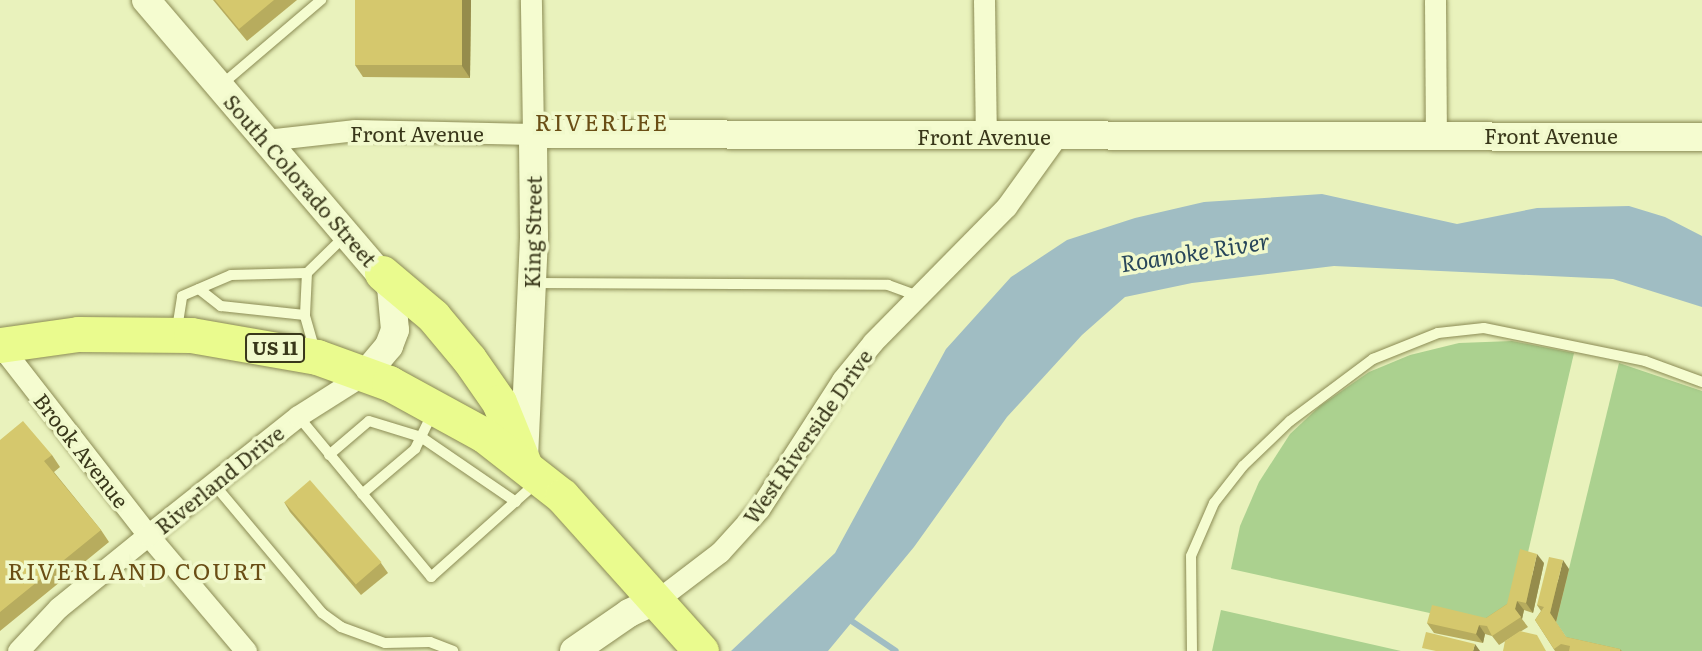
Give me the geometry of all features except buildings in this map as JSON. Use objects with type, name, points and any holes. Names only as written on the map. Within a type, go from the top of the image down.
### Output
[{"type":"main road","points":[[382,273],[433,316],[469,359],[499,402],[532,471]]},
{"type":"main road","name":"US 11","points":[[0,345],[78,334],[177,334],[317,357],[366,373],[436,406],[532,471],[601,535],[692,640]]},
{"type":"street","name":"South Colorado Street","points":[[146,0],[382,273],[396,300],[395,330],[388,346],[366,373]]},
{"type":"street","name":"King Street","points":[[531,0],[532,471]]},
{"type":"street","points":[[985,0],[986,136]]},
{"type":"street","points":[[1434,0],[1436,135]]},
{"type":"street","name":"Front Avenue","points":[[266,140],[355,130],[533,134],[1436,135],[1695,140]]},
{"type":"street","name":"West Riverside Drive","points":[[657,600],[720,552],[759,509],[842,380],[918,296],[1006,207],[1057,136]]},
{"type":"street","name":"Brook Avenue","points":[[0,345],[148,535],[246,651]]},
{"type":"street","name":"Riverland Drive","points":[[18,651],[58,608],[148,535],[298,416],[366,373]]},
{"type":"street","points":[[574,651],[629,613],[657,600]]},
{"type":"lane","points":[[220,86],[321,0]]},
{"type":"lane","points":[[317,357],[305,315],[307,273],[347,233]]},
{"type":"lane","points":[[177,334],[182,296],[231,275],[307,273]]},
{"type":"lane","points":[[532,283],[888,285],[918,296]]},
{"type":"lane","points":[[200,289],[220,306],[305,315]]},
{"type":"lane","points":[[1192,651],[1191,556],[1214,503],[1243,466],[1290,421],[1373,359],[1438,333],[1484,328],[1645,361],[1702,382]]},
{"type":"lane","points":[[362,494],[415,449],[436,406]]},
{"type":"lane","points":[[298,416],[431,577],[516,502],[532,471]]},
{"type":"lane","points":[[329,455],[369,421],[421,437],[516,502]]},
{"type":"lane","points":[[214,483],[322,613],[341,627],[385,643],[430,642],[453,651]]},
{"type":"green space","points":[[1512,341],[1574,353],[1514,613],[1493,627],[1231,569],[1240,526],[1259,482],[1290,434],[1320,406],[1369,372],[1410,355],[1459,343]]},
{"type":"green space","points":[[1619,363],[1702,391],[1702,651],[1592,651],[1573,647],[1556,622]]},
{"type":"green space","points":[[1221,610],[1401,651],[1212,651]]},
{"type":"water","name":"Roanoke River","points":[[1322,194],[1457,224],[1537,208],[1629,206],[1665,217],[1702,236],[1702,307],[1613,279],[1334,266],[1192,283],[1125,297],[1082,335],[1007,417],[914,547],[828,651],[731,651],[835,553],[946,349],[1011,277],[1067,240],[1135,218],[1204,202]]},
{"type":"waterway","points":[[850,620],[896,651]]},
{"type":"district","name":"RIVERLEE","points":[[602,121]]},
{"type":"district","name":"RIVERLAND COURT","points":[[138,570]]}]
